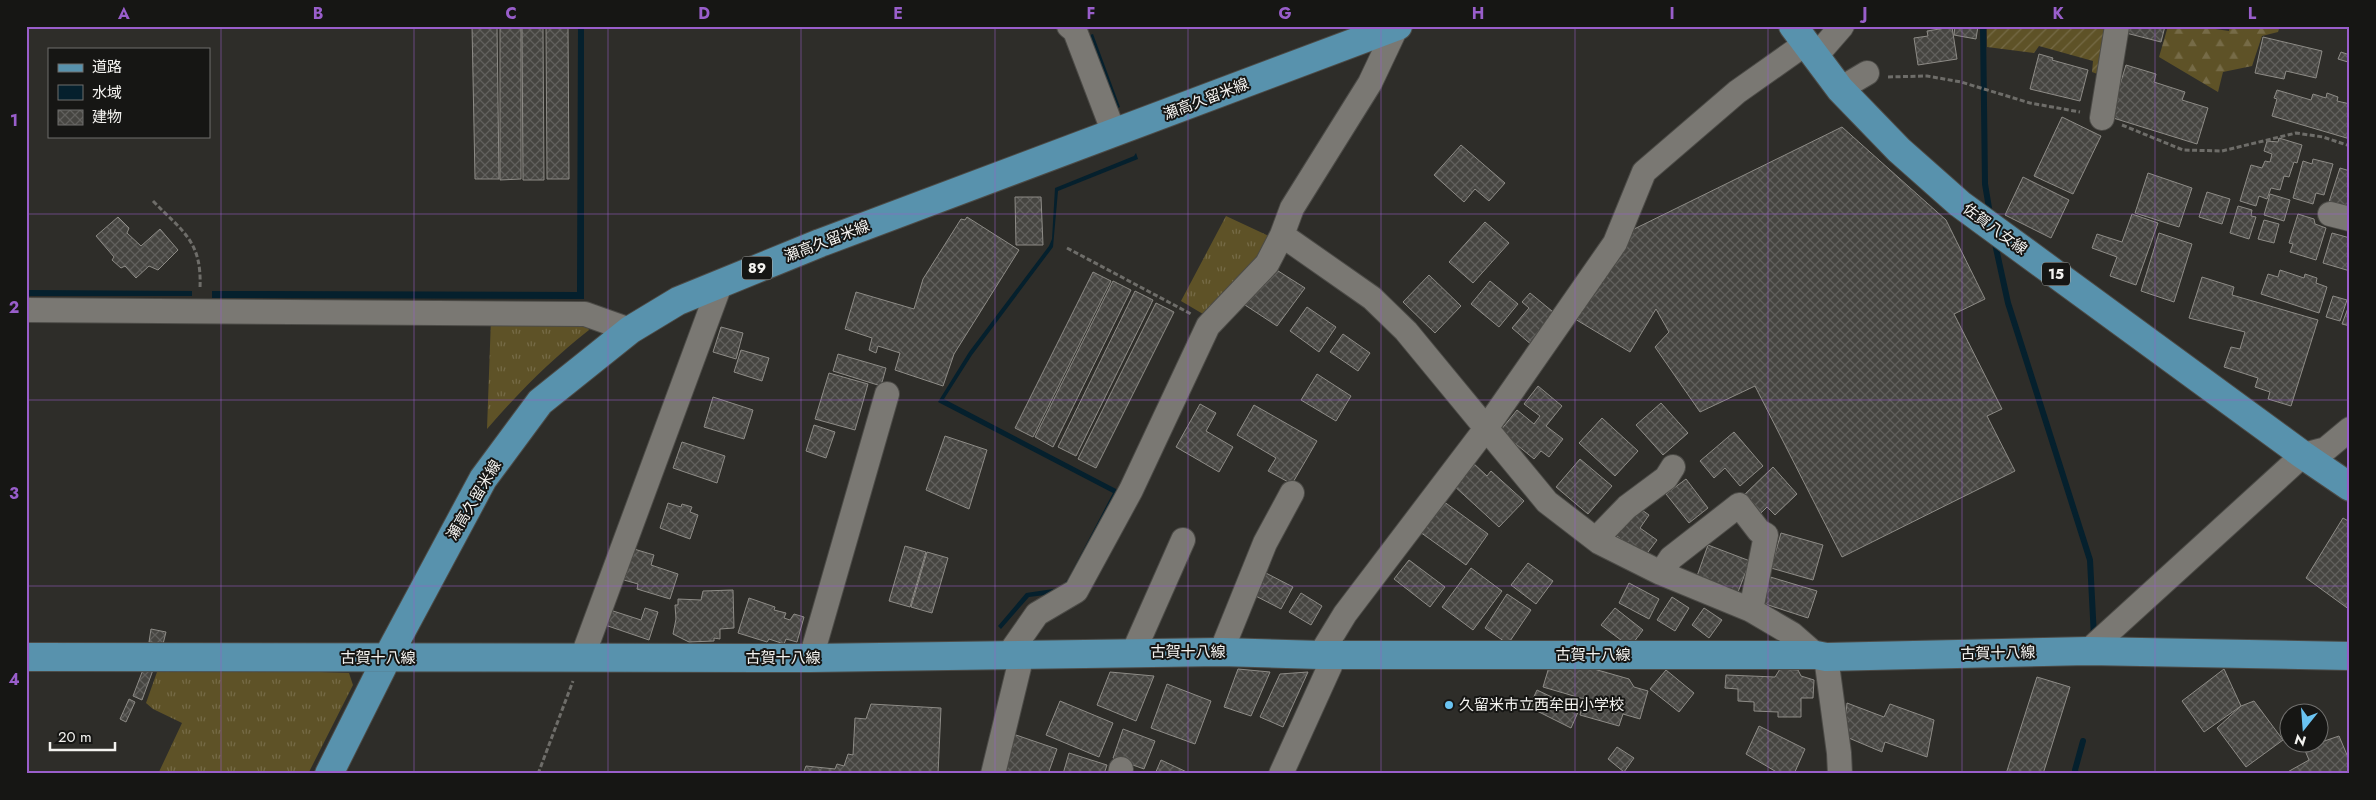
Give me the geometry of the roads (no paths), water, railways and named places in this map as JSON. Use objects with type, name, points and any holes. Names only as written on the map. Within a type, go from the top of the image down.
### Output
[{"type":"main road","name":"瀬高久留米線","points":[[329,774],[387,658],[483,479],[540,402],[630,330],[678,301],[721,282],[820,243],[1397,27]]},
{"type":"main road","name":"佐賀八女線","points":[[1804,42],[1840,89],[1898,150],[1960,204],[2303,455],[2350,487]]},
{"type":"main road","name":"古賀十八線","points":[[26,657],[811,658],[1221,652],[1328,655],[1821,656],[2088,651],[2350,656]]},
{"type":"street","points":[[1281,774],[1345,614],[1487,427],[1615,243],[1644,172],[1737,92],[1804,42],[1842,26]]},
{"type":"street","points":[[2102,118],[2117,26]]},
{"type":"street","points":[[993,774],[1015,654],[1037,614],[1076,591],[1131,490],[1208,326],[1267,264],[1282,235],[1292,208],[1370,82],[1397,27]]},
{"type":"street","points":[[1075,28],[1114,133]]},
{"type":"street","points":[[1840,89],[1867,72]]},
{"type":"street","points":[[1282,235],[1372,298],[1406,331],[1547,502],[1596,539],[1661,574],[1751,610],[1792,634],[1821,656],[1840,753],[1840,774]]},
{"type":"street","points":[[582,658],[721,282]]},
{"type":"street","points":[[26,310],[585,314],[630,330]]},
{"type":"street","points":[[811,658],[887,394]]},
{"type":"street","points":[[2088,651],[2303,455],[2326,449],[2350,429]]},
{"type":"street","points":[[1596,539],[1627,507],[1666,478],[1673,467]]},
{"type":"street","points":[[1221,652],[1265,543],[1292,493]]},
{"type":"street","points":[[1661,574],[1671,558],[1739,506],[1759,531],[1766,535],[1751,610]]},
{"type":"street","points":[[1133,653],[1183,540]]},
{"type":"water","points":[[578,26],[584,26],[584,299],[212,298],[212,291],[577,292]]},
{"type":"water","points":[[1093,34],[1120,107],[1116,109],[1090,35]]},
{"type":"water","points":[[1136,153],[1138,159],[1058,191],[1053,247],[972,355],[944,399],[1118,490],[1071,581],[1061,593],[1029,597],[1001,629],[998,626],[1026,593],[1060,588],[1068,579],[1113,493],[938,402],[969,352],[1049,246],[1052,239],[1055,188],[1134,156]]},
{"type":"water","points":[[26,290],[192,291],[192,296],[26,296]]},
{"type":"waterway","points":[[1983,26],[1985,184],[1990,214]]},
{"type":"waterway","points":[[1994,239],[2008,303],[2090,560],[2094,637]]},
{"type":"waterway","points":[[2076,774],[2075,770],[2083,741]]},
{"type":"place","name":"久留米市立西牟田小学校","points":[[1449,705]]}]
